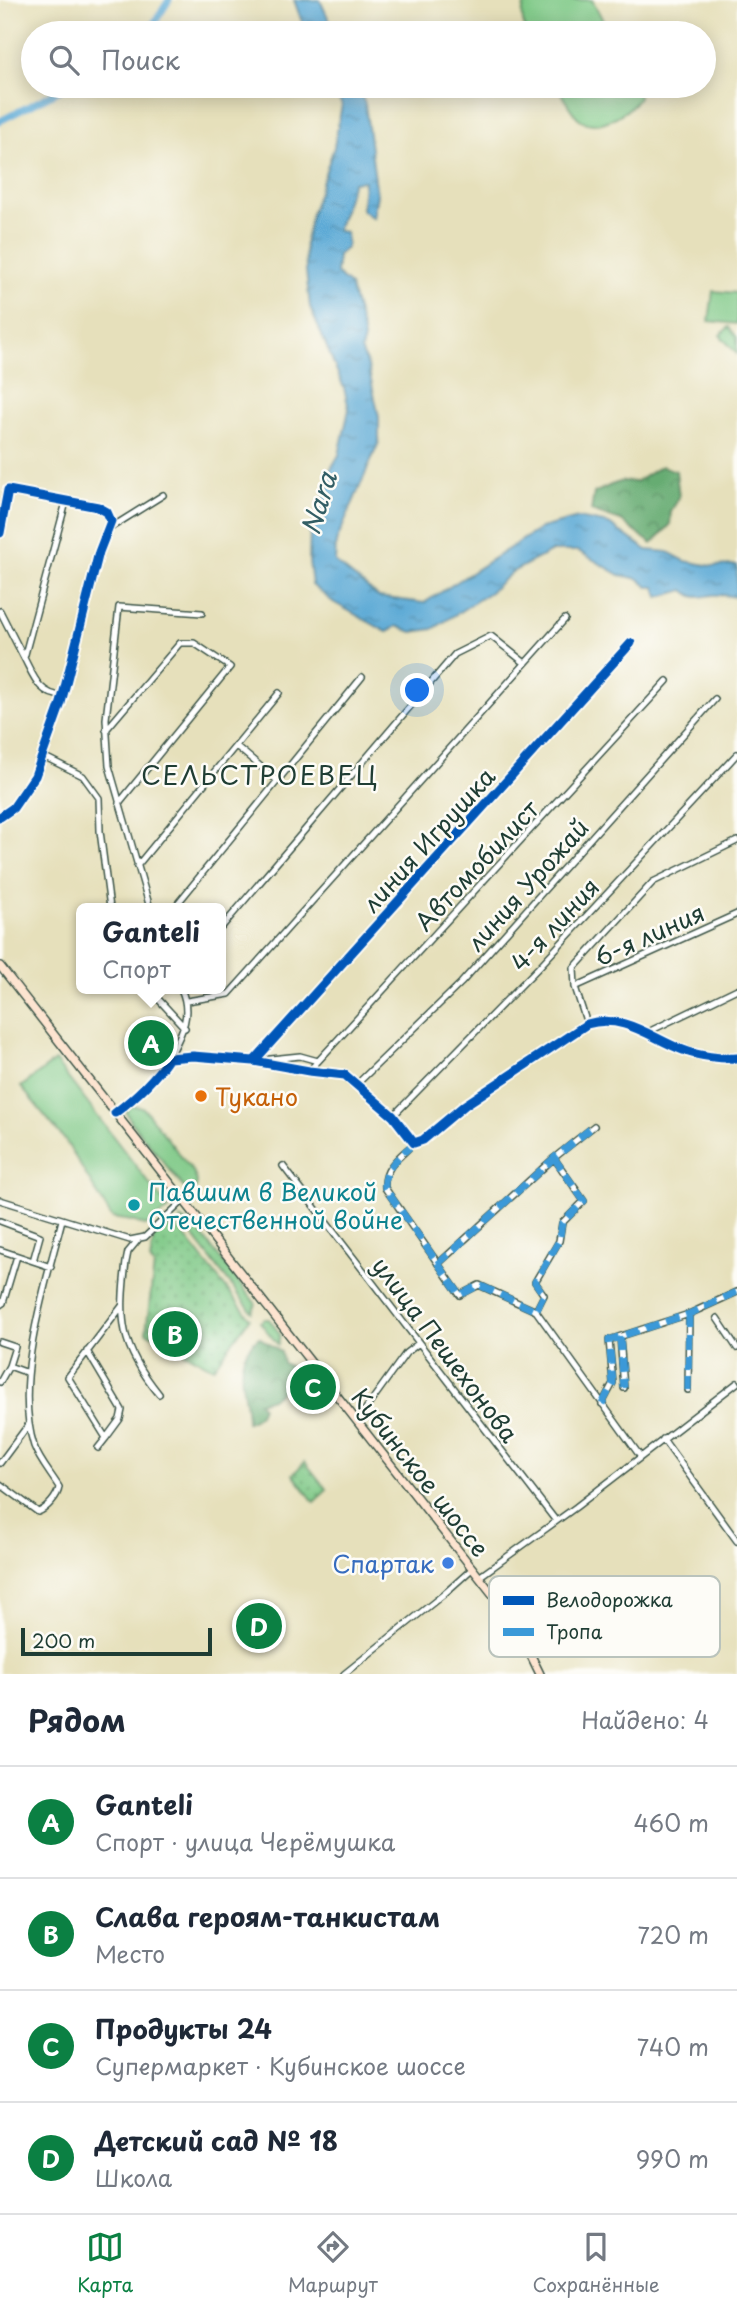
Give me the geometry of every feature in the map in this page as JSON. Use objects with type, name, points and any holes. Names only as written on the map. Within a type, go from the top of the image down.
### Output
[{"type":"main road","name":"Кубинское шоссе","points":[[0,966],[489,1591]]},
{"type":"main road","name":"Кубинское шоссе","points":[[532,1657],[540,1674]]},
{"type":"street","points":[[0,533],[8,490],[99,507],[107,512],[111,521],[99,552],[63,696],[36,776],[13,808],[0,817]]},
{"type":"street","points":[[107,530],[163,495]]},
{"type":"street","points":[[24,659],[66,502]]},
{"type":"street","points":[[149,903],[108,766],[106,730],[119,607],[202,613]]},
{"type":"street","points":[[1,612],[41,688],[51,696],[63,696]]},
{"type":"street","points":[[187,1002],[229,994],[565,619]]},
{"type":"street","points":[[226,922],[455,654],[491,636],[525,663]]},
{"type":"street","points":[[106,730],[180,643],[194,643],[230,667],[119,803]]},
{"type":"street","name":"линия Игрушка","points":[[254,1061],[631,643]]},
{"type":"street","points":[[178,903],[362,677]]},
{"type":"street","name":"Автомобилист","points":[[309,1071],[667,681]]},
{"type":"street","points":[[138,866],[279,693]]},
{"type":"street","name":"линия Урожай","points":[[357,1084],[461,983],[715,699]]},
{"type":"street","points":[[236,746],[278,781]]},
{"type":"street","name":"4-я линия","points":[[393,1116],[538,968],[737,754]]},
{"type":"street","points":[[43,756],[83,776],[99,798],[100,831],[109,903]]},
{"type":"street","points":[[587,1024],[575,987],[574,968],[653,883],[737,841]]},
{"type":"street","name":"6-я линия","points":[[575,987],[737,914]]},
{"type":"street","points":[[648,1032],[737,989]]},
{"type":"street","points":[[154,994],[185,1028]]},
{"type":"street","points":[[115,1113],[142,1090],[169,1058],[185,1028],[187,1002],[183,994]]},
{"type":"street","points":[[640,1456],[536,1311],[479,1285],[460,1295],[385,1188],[384,1179],[390,1166],[414,1143],[423,1140],[466,1105],[587,1024],[598,1020],[615,1021],[648,1032],[684,1051],[737,1058]]},
{"type":"street","points":[[169,1058],[193,1056],[254,1061],[345,1075],[393,1116],[414,1143]]},
{"type":"street","points":[[254,1061],[300,1056],[318,1061]]},
{"type":"street","points":[[438,1264],[554,1158],[594,1126]]},
{"type":"street","points":[[536,1311],[544,1295],[536,1282],[559,1241],[562,1223],[584,1201],[554,1158]]},
{"type":"street","name":"улица Пешехонова","points":[[283,1166],[556,1521]]},
{"type":"street","points":[[0,1200],[120,1238],[138,1240]]},
{"type":"street","points":[[159,1394],[129,1349],[123,1325],[126,1262],[128,1252],[138,1240],[145,1237],[184,1200]]},
{"type":"street","points":[[0,1484],[38,1512],[46,1509],[59,1491],[35,1448],[29,1424],[28,1373],[62,1220]]},
{"type":"street","points":[[0,1221],[40,1236],[33,1261]]},
{"type":"street","points":[[0,1250],[51,1267]]},
{"type":"street","points":[[0,1305],[3,1303],[17,1256]]},
{"type":"street","points":[[602,1404],[613,1383],[609,1340],[689,1314],[737,1292]]},
{"type":"street","points":[[106,1438],[68,1377],[122,1306]]},
{"type":"street","points":[[688,1390],[689,1314]]},
{"type":"street","points":[[717,1318],[737,1349]]},
{"type":"street","points":[[620,1337],[624,1388]]},
{"type":"street","points":[[0,1342],[15,1347],[0,1382]]},
{"type":"street","points":[[357,1421],[406,1353],[419,1343]]},
{"type":"street","points":[[88,1352],[122,1410],[120,1419],[98,1448]]},
{"type":"street","points":[[9,1366],[28,1373]]},
{"type":"street","points":[[479,1577],[737,1383]]},
{"type":"street","points":[[0,1463],[29,1424]]},
{"type":"street","points":[[663,1439],[737,1541]]},
{"type":"street","points":[[344,1674],[444,1594],[472,1568]]},
{"type":"green space","points":[[527,0],[592,0],[603,21],[523,21],[523,9]]},
{"type":"green space","points":[[564,98],[638,98],[622,114],[603,123],[593,124],[579,118]]},
{"type":"green space","points":[[713,291],[737,293],[737,324],[709,321]]},
{"type":"green space","points":[[729,327],[737,337],[737,354],[720,335]]},
{"type":"green space","points":[[661,466],[676,471],[679,498],[671,511],[670,525],[652,544],[621,521],[591,511],[594,493],[623,481],[636,482]]},
{"type":"green space","points":[[55,1061],[169,1209],[146,1226],[112,1218],[65,1140],[21,1087]]},
{"type":"green space","points":[[130,1106],[142,1107],[146,1111],[193,1172],[197,1181],[196,1188],[188,1191],[185,1189],[132,1123],[126,1112]]},
{"type":"green space","points":[[180,1219],[193,1224],[256,1304],[252,1312]]},
{"type":"green space","points":[[176,1225],[250,1318],[213,1368],[146,1332],[154,1265],[150,1261],[154,1236]]},
{"type":"green space","points":[[269,1319],[280,1334],[278,1345],[260,1322]]},
{"type":"green space","points":[[259,1337],[281,1352],[283,1363],[293,1368],[281,1391],[258,1402],[262,1406],[260,1412],[247,1422],[242,1366],[244,1356]]},
{"type":"green space","points":[[305,1462],[327,1490],[314,1502],[293,1474]]},
{"type":"water","points":[[294,0],[320,0],[330,21],[302,21]]},
{"type":"water","points":[[338,98],[362,98],[365,104],[377,195],[373,218],[362,210],[364,181],[353,182],[337,231],[346,232],[347,247],[338,255],[336,273],[350,285],[362,328],[364,339],[361,350],[368,366],[379,417],[379,442],[336,542],[335,562],[379,597],[424,603],[541,528],[578,518],[609,524],[647,550],[668,552],[685,561],[712,566],[737,565],[737,597],[698,597],[684,590],[659,597],[655,587],[648,587],[639,579],[620,575],[578,551],[552,551],[512,572],[490,592],[433,629],[412,632],[397,626],[387,632],[333,602],[312,585],[309,561],[310,530],[328,486],[328,474],[339,455],[349,409],[344,388],[310,307],[305,244],[311,215],[334,147],[342,105]]},
{"type":"waterway","points":[[156,21],[169,0]]},
{"type":"waterway","points":[[0,121],[45,98]]},
{"type":"marked path","points":[[438,1264],[554,1158],[594,1126]]},
{"type":"marked path","points":[[414,1143],[390,1168],[385,1188],[460,1295],[479,1285],[536,1311],[544,1295],[535,1282],[559,1241],[562,1223],[584,1201],[554,1158]]},
{"type":"marked path","points":[[602,1404],[613,1383],[609,1340],[689,1314],[737,1292]]},
{"type":"marked path","points":[[688,1390],[689,1314]]},
{"type":"marked path","points":[[620,1337],[624,1388]]},
{"type":"cycle path","points":[[0,533],[8,490],[98,507],[107,512],[111,521],[99,552],[61,703],[35,776],[13,808],[0,817]]},
{"type":"cycle path","points":[[254,1061],[631,643]]},
{"type":"cycle path","points":[[115,1113],[144,1088],[169,1058],[193,1056],[254,1061],[345,1075],[393,1116],[414,1143],[423,1140],[465,1105],[587,1024],[600,1021],[625,1024],[689,1052],[710,1057],[737,1058]]},
{"type":"place","name":"Ganteli","points":[[151,1043]]},
{"type":"place","name":"Тукано","points":[[201,1096]]},
{"type":"place","name":"Павшим в Великой Отечественной войне","points":[[134,1205]]},
{"type":"place","name":"Слава героям-танкистам","points":[[175,1334]]},
{"type":"place","name":"Продукты 24","points":[[313,1387]]},
{"type":"place","name":"Спартак","points":[[448,1563]]},
{"type":"place","name":"Детский сад № 18","points":[[259,1626]]},
{"type":"district","name":"СЕЛЬСТРОЕВЕЦ","points":[[260,774]]},
{"type":"water label","name":"Nara","points":[[318,503]]}]
